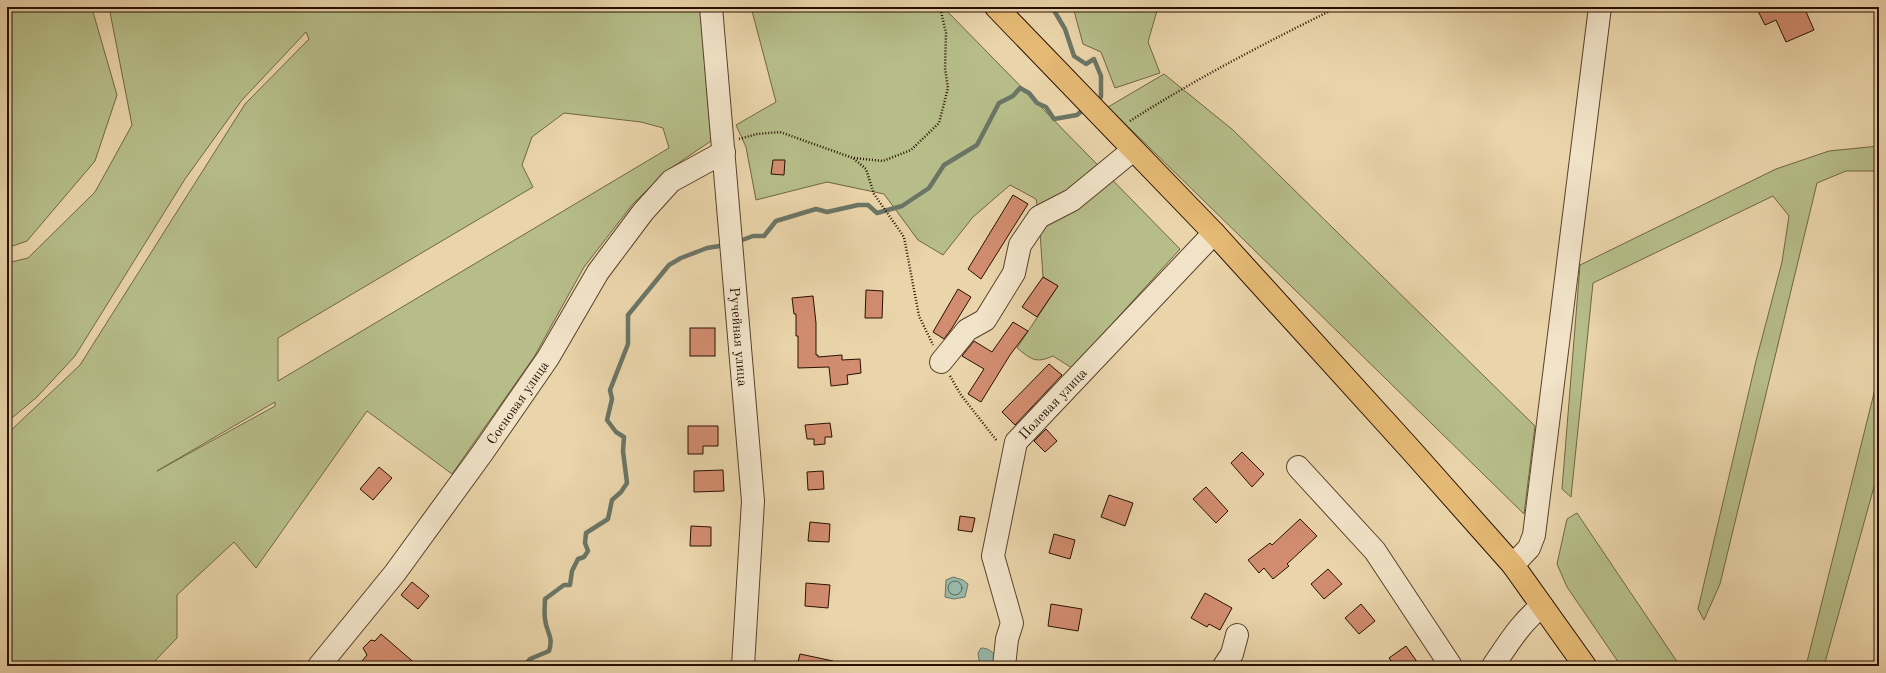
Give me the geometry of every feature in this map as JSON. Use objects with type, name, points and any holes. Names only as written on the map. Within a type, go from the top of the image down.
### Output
[{"type":"main road","points":[[996,7],[1214,233],[1406,444],[1513,565],[1585,666]]},
{"type":"street","name":"Ручейная улица","points":[[711,7],[753,502],[742,666]]},
{"type":"street","points":[[1513,565],[1529,548],[1534,535],[1600,7]]},
{"type":"street","name":"Сосновая улица","points":[[319,666],[395,572],[483,452],[548,358],[598,272],[643,212],[671,182],[724,148]]},
{"type":"street","points":[[941,362],[967,330],[985,320],[1014,273],[1020,246],[1039,217],[1072,200],[1133,150]]},
{"type":"street","name":"Полевая улица","points":[[1004,666],[1006,639],[1012,623],[993,556],[1016,442],[1214,233]]},
{"type":"street","points":[[1298,467],[1375,551],[1451,666]]},
{"type":"street","points":[[1493,666],[1519,628],[1542,606]]},
{"type":"street","points":[[1224,666],[1232,654],[1238,635]]},
{"type":"path","points":[[724,148],[757,134],[780,132],[853,158],[883,161],[911,150],[939,123],[948,88],[945,68],[946,33],[940,7]]},
{"type":"path","points":[[1114,131],[1162,100],[1242,54],[1338,7]]},
{"type":"path","points":[[853,158],[866,169],[874,194],[904,237],[919,316],[941,362],[961,395],[1012,460]]},
{"type":"green space","points":[[7,7],[89,7],[93,12],[117,95],[95,161],[27,241],[7,248]]},
{"type":"green space","points":[[109,7],[700,7],[711,141],[665,172],[632,205],[584,267],[534,357],[452,474],[367,411],[256,568],[234,542],[177,595],[177,638],[150,666],[7,666],[7,434],[80,365],[245,104],[309,39],[306,32],[242,100],[185,179],[75,356],[37,397],[7,422],[7,263],[28,258],[95,192],[132,125]],"holes":[[[564,113],[641,122],[663,128],[669,148],[278,381],[278,338],[533,187],[522,165],[532,137]],[[275,402],[275,406],[157,471]]]},
{"type":"green space","points":[[751,7],[943,7],[1180,249],[1072,368],[1053,356],[1042,360],[1037,360],[1030,357],[1017,348],[1058,286],[1043,277],[1039,217],[1036,199],[1010,185],[973,217],[943,255],[918,240],[884,194],[827,182],[756,200],[746,147],[736,125],[776,102]]},
{"type":"green space","points":[[1073,7],[1158,7],[1148,42],[1160,73],[1115,88],[1101,52],[1083,44]]},
{"type":"green space","points":[[1164,74],[1233,130],[1535,426],[1524,514],[1108,107]]},
{"type":"green space","points":[[1879,146],[1879,171],[1846,171],[1817,183],[1720,584],[1704,620],[1698,609],[1756,361],[1782,262],[1789,216],[1773,196],[1593,283],[1571,497],[1562,489],[1580,265],[1776,169],[1829,151]]},
{"type":"green space","points":[[1879,373],[1879,469],[1824,666],[1806,666]]},
{"type":"green space","points":[[1577,513],[1680,666],[1621,666],[1567,587],[1557,564],[1567,519]]},
{"type":"water","points":[[953,577],[963,580],[968,584],[965,597],[954,599],[945,597],[946,580]]},
{"type":"water","points":[[981,648],[990,651],[997,658],[991,664],[984,665],[979,660],[978,653]]},
{"type":"building","points":[[1756,7],[1791,7],[1793,11],[1804,7],[1814,30],[1786,42],[1776,20],[1765,25]]},
{"type":"building","points":[[773,160],[785,160],[784,175],[771,174]]},
{"type":"building","points":[[1013,195],[1028,204],[981,279],[968,269]]},
{"type":"building","points":[[1043,277],[1058,286],[1037,317],[1022,307]]},
{"type":"building","points":[[958,289],[971,297],[944,339],[933,332]]},
{"type":"building","points":[[866,290],[883,291],[882,318],[865,318]]},
{"type":"building","points":[[813,296],[816,323],[816,355],[818,355],[818,357],[842,355],[842,360],[860,359],[861,373],[847,375],[848,384],[831,386],[829,367],[798,368],[798,336],[796,336],[796,314],[794,314],[792,298]]},
{"type":"building","points":[[1013,322],[1028,331],[1010,355],[981,402],[968,394],[984,369],[962,356],[974,341],[992,352]]},
{"type":"building","points":[[690,328],[715,328],[715,356],[690,356]]},
{"type":"building","points":[[1049,364],[1062,375],[1015,425],[1002,412]]},
{"type":"building","points":[[830,423],[832,437],[825,437],[825,444],[814,445],[814,439],[807,439],[805,425]]},
{"type":"building","points":[[688,426],[718,426],[718,446],[703,446],[703,454],[688,454]]},
{"type":"building","points":[[1046,429],[1057,441],[1045,452],[1034,441]]},
{"type":"building","points":[[1242,452],[1264,474],[1252,487],[1231,463]]},
{"type":"building","points":[[379,467],[392,478],[373,500],[360,489]]},
{"type":"building","points":[[723,470],[724,491],[694,492],[694,471]]},
{"type":"building","points":[[823,471],[824,489],[808,490],[807,472]]},
{"type":"building","points":[[1206,487],[1228,511],[1216,523],[1193,499]]},
{"type":"building","points":[[1109,495],[1133,503],[1125,526],[1101,517]]},
{"type":"building","points":[[960,516],[975,518],[972,532],[958,530]]},
{"type":"building","points":[[1300,519],[1317,536],[1287,564],[1289,566],[1273,579],[1264,568],[1259,573],[1248,560],[1270,543],[1272,545]]},
{"type":"building","points":[[810,522],[830,524],[829,542],[808,541]]},
{"type":"building","points":[[691,526],[711,527],[711,546],[690,546]]},
{"type":"building","points":[[1054,534],[1075,540],[1070,559],[1049,553]]},
{"type":"building","points":[[1328,569],[1342,584],[1324,599],[1311,584]]},
{"type":"building","points":[[412,582],[429,596],[418,609],[401,595]]},
{"type":"building","points":[[806,583],[830,585],[828,608],[805,606]]},
{"type":"building","points":[[1205,593],[1232,608],[1220,630],[1209,624],[1207,627],[1191,618]]},
{"type":"building","points":[[1051,604],[1082,609],[1078,631],[1048,626]]},
{"type":"building","points":[[1361,604],[1375,621],[1359,634],[1345,618]]},
{"type":"building","points":[[381,634],[418,666],[358,666],[367,655],[363,648],[371,640],[375,641]]},
{"type":"building","points":[[1406,646],[1420,666],[1395,666],[1389,658]]},
{"type":"building","points":[[800,654],[833,661],[833,666],[797,666]]},
{"type":"waterway","points":[[1052,7],[1065,29],[1074,56],[1086,64],[1094,59],[1101,76],[1101,97],[1094,102]]},
{"type":"waterway","points":[[737,242],[753,236],[764,236],[776,221],[816,209],[827,212],[858,205],[868,205],[877,213],[902,206],[929,188],[944,165],[977,145],[999,103],[1013,96],[1020,88],[1029,93],[1037,103],[1046,107],[1054,119],[1077,115],[1085,108]]},
{"type":"waterway","points":[[524,666],[530,659],[549,651],[551,642],[545,619],[545,599],[564,585],[570,585],[572,571],[578,559],[584,557],[588,551],[585,543],[586,533],[608,519],[612,500],[621,492],[627,483],[623,451],[624,437],[616,432],[607,420],[612,399],[610,390],[628,344],[628,315],[669,265],[681,258],[707,248],[726,245]]}]
